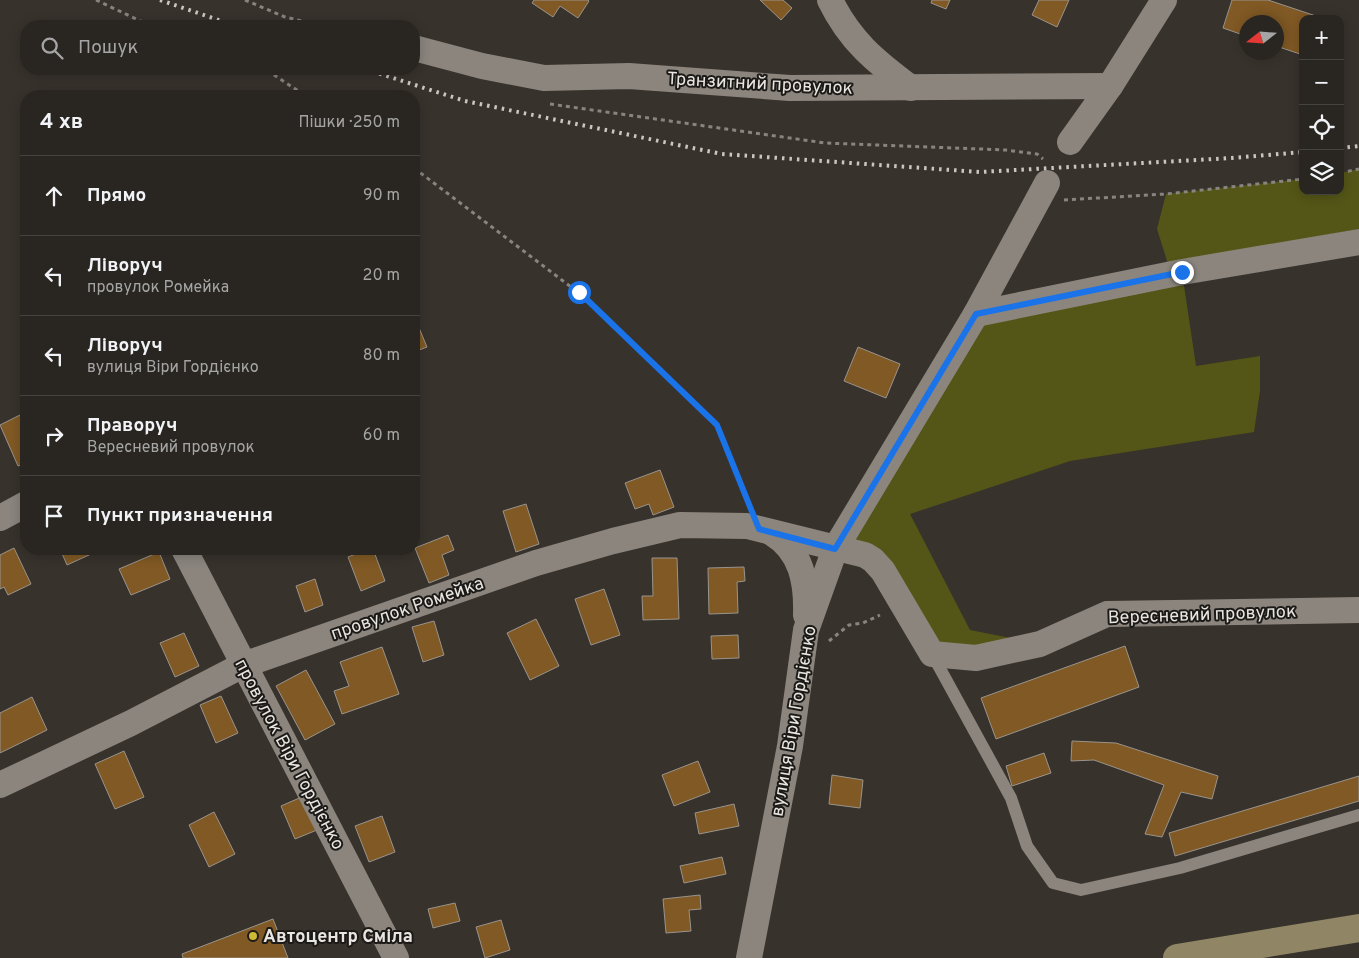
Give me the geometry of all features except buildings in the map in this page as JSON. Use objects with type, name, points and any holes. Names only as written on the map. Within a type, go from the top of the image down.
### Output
[{"type":"main road","points":[[1177,958],[1359,928]]},
{"type":"street","points":[[830,0],[840,21],[870,57],[911,88]]},
{"type":"street","points":[[1070,142],[1110,86],[1164,0]]},
{"type":"street","name":"Транзитний провулок","points":[[420,50],[482,66],[544,78],[629,76],[790,88],[1110,86]]},
{"type":"street","name":"вулиця Віри Гордієнко","points":[[749,958],[790,746],[806,630],[835,549],[976,314],[1045,183]]},
{"type":"street","points":[[976,314],[1182,272],[1359,242]]},
{"type":"street","points":[[0,518],[20,507]]},
{"type":"street","name":"провулок Ромейка","points":[[0,785],[131,723],[243,665],[536,563],[680,525],[747,526],[835,549],[852,551],[873,560],[883,571],[932,654]]},
{"type":"street","points":[[764,530],[781,539],[793,553],[802,569],[807,596],[806,630]]},
{"type":"street","name":"провулок Віри Гордієнко","points":[[187,555],[396,958]]},
{"type":"street","name":"Вересневий провулок","points":[[932,654],[976,658],[1040,644],[1107,614],[1359,610]]},
{"type":"lane","points":[[932,654],[1011,798],[1028,846],[1053,883],[1081,890],[1180,868],[1359,815]]},
{"type":"path","points":[[96,0],[138,20]]},
{"type":"path","points":[[245,0],[285,17],[297,20]]},
{"type":"path","points":[[274,75],[297,90]]},
{"type":"path","points":[[549,103],[825,143],[1006,150],[1037,154],[1045,183],[1166,194],[1299,179]]},
{"type":"path","points":[[1344,172],[1359,169]]},
{"type":"path","points":[[420,173],[579,292],[717,425],[764,530]]},
{"type":"path","points":[[802,664],[848,625],[863,623],[877,615],[906,611]]},
{"type":"shaded area","points":[[1359,169],[1359,229],[1168,264],[1157,229],[1166,194],[1299,179],[1299,195],[1344,195],[1344,172]]},
{"type":"shaded area","points":[[1182,272],[1196,366],[1260,356],[1260,391],[1254,432],[1070,461],[910,514],[970,630],[1040,644],[932,654],[883,571],[842,551],[976,314]]},
{"type":"railway","points":[[160,0],[218,20]]},
{"type":"railway","points":[[384,75],[465,101],[722,154],[980,172],[1232,158],[1299,152]]},
{"type":"railway","points":[[1344,148],[1359,146]]},
{"type":"place","name":"Автоцентр Сміла","points":[[253,936]]},
{"type":"route","points":[[579,292],[717,425],[759,529],[835,549],[976,314],[1182,272]]}]
